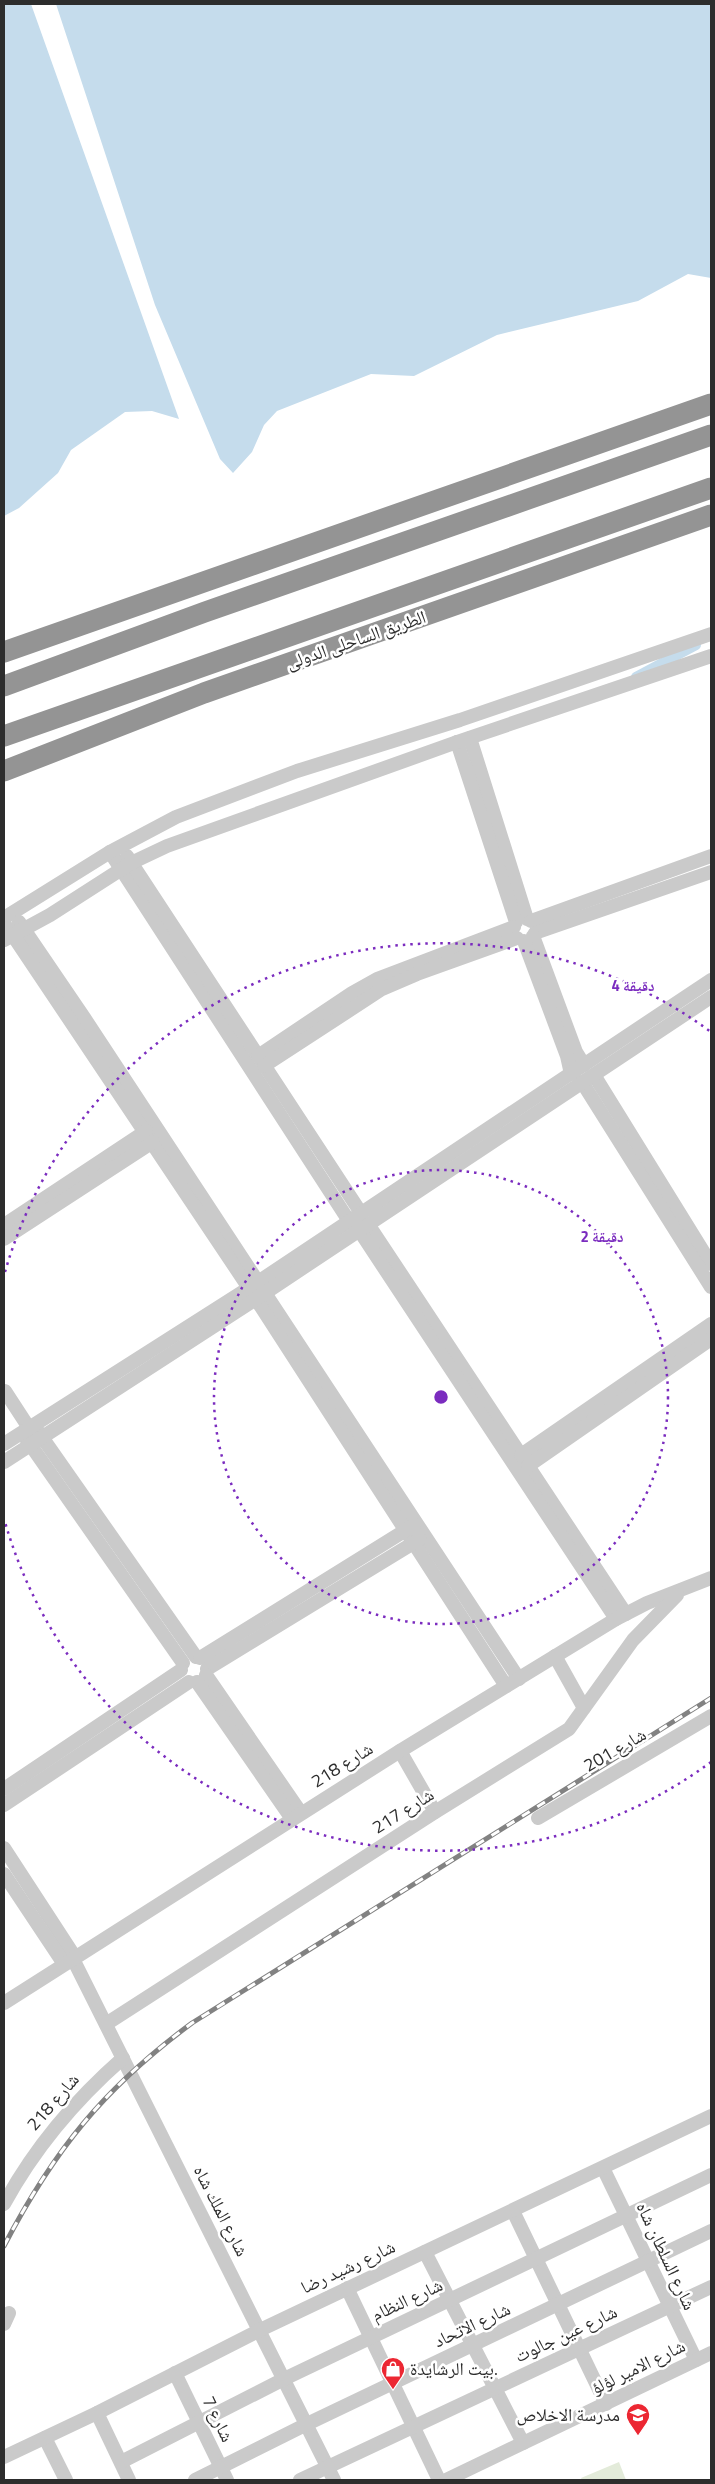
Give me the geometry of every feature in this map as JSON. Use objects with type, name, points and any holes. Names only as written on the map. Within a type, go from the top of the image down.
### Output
[{"type":"highway","points":[[4,652],[711,404]]},
{"type":"highway","points":[[4,686],[205,612],[711,434]]},
{"type":"highway","name":"الطريق الساحلى الدولى","points":[[4,736],[711,488]]},
{"type":"highway","name":"الطريق الساحلى الدولى","points":[[4,771],[204,693],[711,515]]},
{"type":"street","points":[[257,1290],[149,1137],[13,935],[7,917],[115,849],[176,817],[297,771],[460,720],[711,634]]},
{"type":"street","points":[[13,935],[126,866],[176,842],[463,740],[711,656]]},
{"type":"street","points":[[463,740],[567,1056],[571,1074]]},
{"type":"street","points":[[115,849],[621,1617]]},
{"type":"street","points":[[525,930],[711,856]]},
{"type":"street","points":[[126,866],[261,1061],[359,1222]]},
{"type":"street","points":[[261,1061],[377,979],[525,930],[711,872]]},
{"type":"street","points":[[525,930],[587,1074],[711,1287]]},
{"type":"street","points":[[13,935],[85,1019],[257,1290],[411,1527],[519,1679]]},
{"type":"street","points":[[359,1222],[571,1074],[587,1074],[622,1039],[711,980]]},
{"type":"street","points":[[4,1462],[359,1222],[587,1074],[626,1053],[711,997]]},
{"type":"street","points":[[622,1039],[626,1053]]},
{"type":"street","points":[[587,1074],[711,1264]]},
{"type":"street","points":[[4,1225],[149,1137]]},
{"type":"street","points":[[4,1239],[149,1137]]},
{"type":"street","points":[[4,1444],[257,1290]]},
{"type":"street","points":[[524,1460],[711,1324]]},
{"type":"street","points":[[524,1460],[711,1339]]},
{"type":"street","points":[[5,1391],[28,1428],[296,1816]]},
{"type":"street","points":[[475,1395],[524,1460],[545,1502]]},
{"type":"street","points":[[4,1804],[195,1670],[411,1527]]},
{"type":"street","points":[[4,1789],[195,1670],[419,1539]]},
{"type":"street","points":[[419,1539],[506,1686]]},
{"type":"street","name":"شارع 218","points":[[4,2003],[296,1816],[506,1686],[621,1617],[711,1578]]},
{"type":"street","name":"شارع 217","points":[[106,2024],[435,1812],[568,1730],[638,1634],[683,1590]]},
{"type":"street","points":[[556,1656],[584,1708]]},
{"type":"street","name":"شارع 201","points":[[538,1818],[711,1716]]},
{"type":"street","points":[[400,1751],[435,1812]]},
{"type":"street","points":[[4,1848],[71,1960]]},
{"type":"street","points":[[4,1874],[71,1960]]},
{"type":"street","name":"شارع الملك شاه","points":[[71,1960],[106,2024],[334,2480]]},
{"type":"street","name":"شارع 218","points":[[4,2204],[20,2173],[55,2126],[95,2083],[123,2058]]},
{"type":"street","name":"شارع رشيد رضا","points":[[4,2457],[97,2413],[347,2288],[513,2212],[711,2116]]},
{"type":"street","name":"شارع السلطان شاه","points":[[603,2168],[696,2360]]},
{"type":"street","name":"شارع النظام","points":[[121,2462],[284,2379],[711,2175]]},
{"type":"street","points":[[513,2212],[606,2404]]},
{"type":"street","name":"شارع الاتحاد","points":[[195,2480],[307,2424],[558,2306],[711,2230]]},
{"type":"street","points":[[425,2252],[523,2443]]},
{"type":"street","name":"شارع عين جالوت","points":[[300,2480],[578,2348],[670,2308],[711,2287]]},
{"type":"street","points":[[347,2288],[439,2480]]},
{"type":"street","name":"شارع الامير لؤلؤ","points":[[446,2480],[711,2353]]},
{"type":"street","name":"شارع 7","points":[[175,2373],[227,2480]]},
{"type":"street","points":[[97,2413],[129,2480]]},
{"type":"street","points":[[45,2438],[66,2480]]},
{"type":"green space","points":[[619,2462],[626,2480],[582,2480],[581,2478]]},
{"type":"water","points":[[4,4],[31,4],[179,419],[152,411],[125,412],[71,450],[58,473],[19,508],[4,516]]},
{"type":"water","points":[[56,4],[711,4],[711,278],[688,274],[638,301],[497,335],[414,376],[371,374],[277,411],[264,425],[252,452],[233,473],[220,459],[155,305]]},
{"type":"waterway","points":[[636,677],[696,645]]},
{"type":"railway","points":[[4,2246],[42,2180],[62,2150],[107,2097],[161,2047],[192,2023],[711,1698]]},
{"type":"place","name":"بيت الرشايدة.","points":[[393,2390]]},
{"type":"place","name":"مدرسة الاخلاص","points":[[638,2436]]}]
